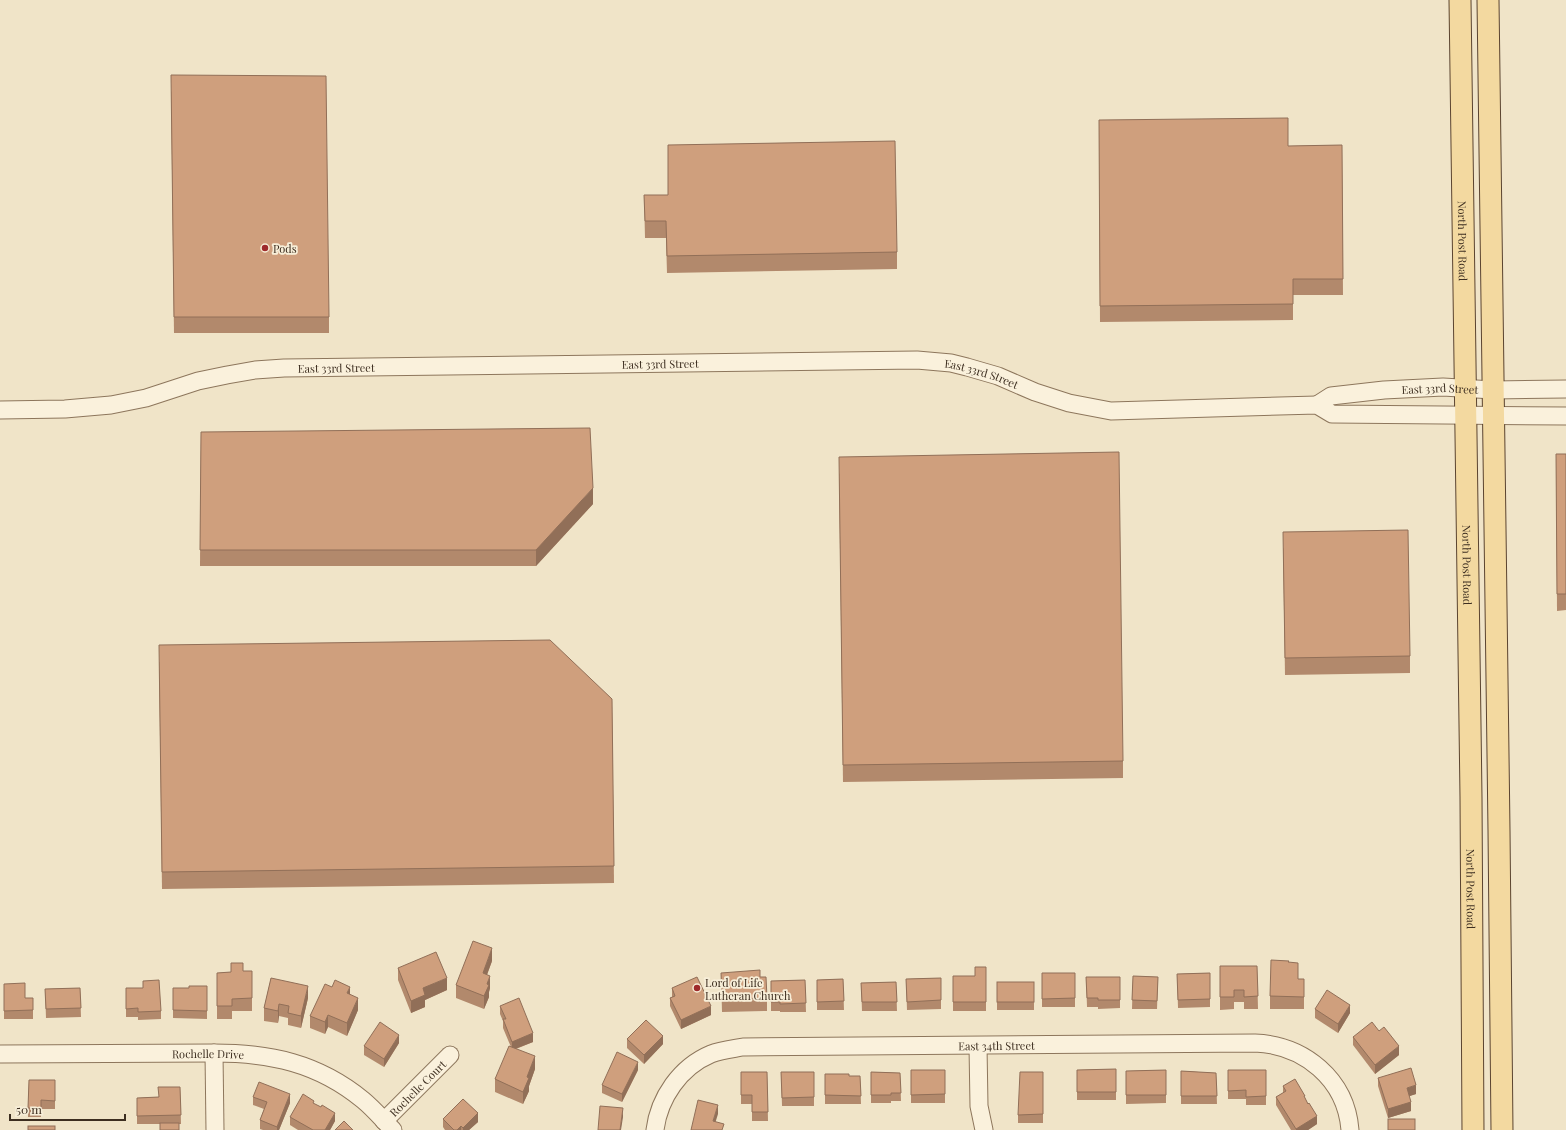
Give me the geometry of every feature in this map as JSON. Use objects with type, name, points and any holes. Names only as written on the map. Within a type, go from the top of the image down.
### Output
[{"type":"main road","name":"North Post Road","points":[[1460,0],[1464,388],[1471,797],[1473,1130]]},
{"type":"main road","points":[[1488,0],[1500,830],[1502,1130]]},
{"type":"street","name":"East 33rd Street","points":[[0,410],[65,409],[111,405],[146,398],[198,381],[226,374],[284,368],[929,360],[967,367],[998,376],[1035,392],[1069,403],[1111,411],[1316,405],[1331,396],[1384,390],[1443,387],[1493,390],[1566,389]]},
{"type":"street","name":"East 33rd Street","points":[[1316,405],[1332,414],[1566,416]]},
{"type":"street","name":"East 34th Street","points":[[654,1130],[660,1107],[676,1080],[697,1061],[723,1050],[744,1047],[1262,1044],[1290,1050],[1309,1060],[1321,1069],[1338,1092],[1347,1112],[1350,1130]]},
{"type":"street","points":[[978,1046],[979,1106],[984,1130]]},
{"type":"street","points":[[214,1052],[214,1130]]},
{"type":"street","name":"Rochelle Drive","points":[[0,1054],[214,1052],[243,1053],[272,1057],[313,1070],[338,1083],[361,1099],[389,1126]]},
{"type":"street","name":"Rochelle Court","points":[[389,1126],[450,1055]]},
{"type":"building","points":[[171,75],[326,76],[329,317],[174,317]]},
{"type":"building","points":[[1288,118],[1288,146],[1342,145],[1343,279],[1293,279],[1293,304],[1100,306],[1099,120]]},
{"type":"building","points":[[895,141],[897,252],[667,256],[666,221],[645,221],[644,195],[668,195],[668,145]]},
{"type":"building","points":[[590,428],[593,488],[536,550],[200,550],[201,432]]},
{"type":"building","points":[[1119,452],[1123,761],[843,765],[839,457]]},
{"type":"building","points":[[1556,454],[1566,454],[1566,594],[1557,594]]},
{"type":"building","points":[[1408,530],[1410,656],[1285,658],[1283,532]]},
{"type":"building","points":[[550,640],[612,699],[614,866],[162,872],[159,645]]},
{"type":"building","points":[[473,941],[492,948],[483,973],[490,976],[487,984],[489,985],[484,996],[456,985]]},
{"type":"building","points":[[436,952],[447,978],[423,988],[425,995],[411,1001],[398,968]]},
{"type":"building","points":[[1271,960],[1298,963],[1298,979],[1304,979],[1304,997],[1270,996]]},
{"type":"building","points":[[231,963],[243,963],[243,971],[252,971],[252,998],[232,999],[232,1006],[217,1006],[217,973],[231,972]]},
{"type":"building","points":[[1220,966],[1257,966],[1258,996],[1244,997],[1244,990],[1234,990],[1234,997],[1220,997]]},
{"type":"building","points":[[975,967],[986,967],[986,1002],[953,1002],[953,976],[975,976]]},
{"type":"building","points":[[760,970],[760,977],[766,977],[767,998],[722,1000],[721,973]]},
{"type":"building","points":[[1042,973],[1075,973],[1075,998],[1042,999]]},
{"type":"building","points":[[1210,973],[1210,999],[1178,1000],[1177,974]]},
{"type":"building","points":[[1133,976],[1158,977],[1157,1001],[1132,1000]]},
{"type":"building","points":[[697,977],[711,1006],[681,1020],[670,998],[675,996],[672,988]]},
{"type":"building","points":[[1086,977],[1120,977],[1120,1000],[1098,1000],[1098,998],[1087,998]]},
{"type":"building","points":[[271,978],[308,986],[301,1016],[288,1013],[289,1006],[279,1004],[278,1011],[264,1008]]},
{"type":"building","points":[[941,978],[941,1000],[907,1002],[906,979]]},
{"type":"building","points":[[843,979],[844,1001],[817,1002],[817,980]]},
{"type":"building","points":[[159,980],[161,1011],[138,1012],[138,1008],[126,1009],[126,988],[143,988],[143,981]]},
{"type":"building","points":[[335,980],[350,987],[347,993],[358,998],[347,1023],[328,1015],[325,1022],[310,1016],[325,984],[332,987]]},
{"type":"building","points":[[805,980],[806,1003],[780,1004],[780,1002],[771,1002],[771,981]]},
{"type":"building","points":[[896,982],[897,1002],[862,1002],[861,983]]},
{"type":"building","points":[[997,982],[1034,982],[1034,1002],[997,1002]]},
{"type":"building","points":[[25,983],[25,998],[33,998],[33,1010],[4,1011],[4,984]]},
{"type":"building","points":[[189,986],[207,986],[207,1011],[173,1010],[173,988],[189,988]]},
{"type":"building","points":[[80,988],[81,1008],[46,1009],[45,989]]},
{"type":"building","points":[[1327,990],[1350,1005],[1338,1024],[1315,1009]]},
{"type":"building","points":[[519,998],[533,1033],[512,1042],[503,1019],[506,1019],[500,1006]]},
{"type":"building","points":[[646,1020],[663,1036],[644,1055],[627,1039]]},
{"type":"building","points":[[380,1022],[399,1035],[384,1059],[364,1046]]},
{"type":"building","points":[[1372,1022],[1379,1031],[1384,1027],[1399,1046],[1375,1065],[1353,1037]]},
{"type":"building","points":[[509,1046],[535,1056],[527,1077],[529,1078],[523,1092],[495,1079]]},
{"type":"building","points":[[617,1052],[638,1062],[622,1094],[602,1085]]},
{"type":"building","points":[[1411,1068],[1416,1085],[1407,1088],[1411,1102],[1388,1109],[1378,1078]]},
{"type":"building","points":[[1116,1069],[1116,1092],[1077,1092],[1077,1070]]},
{"type":"building","points":[[911,1070],[945,1070],[945,1094],[911,1095]]},
{"type":"building","points":[[1166,1070],[1166,1095],[1126,1095],[1126,1071]]},
{"type":"building","points":[[1228,1070],[1266,1070],[1266,1096],[1246,1097],[1246,1090],[1228,1091]]},
{"type":"building","points":[[1181,1071],[1216,1073],[1217,1096],[1181,1096]]},
{"type":"building","points":[[741,1072],[767,1072],[768,1112],[752,1112],[752,1095],[741,1095]]},
{"type":"building","points":[[781,1072],[814,1072],[814,1097],[782,1098]]},
{"type":"building","points":[[871,1072],[900,1073],[901,1093],[891,1093],[891,1095],[871,1095]]},
{"type":"building","points":[[1020,1072],[1043,1072],[1043,1114],[1018,1115]]},
{"type":"building","points":[[825,1074],[849,1074],[849,1076],[860,1076],[861,1096],[825,1095]]},
{"type":"building","points":[[1295,1079],[1308,1104],[1309,1103],[1317,1116],[1296,1129],[1276,1097],[1286,1091],[1283,1086]]},
{"type":"building","points":[[29,1080],[55,1080],[55,1101],[41,1100],[41,1109],[28,1108]]},
{"type":"building","points":[[259,1082],[290,1094],[277,1127],[260,1120],[267,1102],[253,1097]]},
{"type":"building","points":[[158,1087],[180,1087],[181,1115],[137,1116],[137,1098],[159,1097]]},
{"type":"building","points":[[303,1094],[314,1101],[313,1103],[321,1107],[322,1105],[335,1113],[325,1130],[313,1130],[290,1117]]},
{"type":"building","points":[[463,1099],[478,1113],[463,1128],[461,1126],[457,1130],[454,1130],[443,1119]]},
{"type":"building","points":[[698,1100],[718,1105],[713,1121],[724,1124],[722,1130],[691,1130]]},
{"type":"building","points":[[600,1106],[623,1108],[620,1130],[598,1130]]},
{"type":"building","points":[[1388,1119],[1415,1119],[1415,1130],[1388,1130]]},
{"type":"building","points":[[344,1121],[353,1130],[335,1130]]},
{"type":"building","points":[[160,1123],[179,1123],[179,1130],[160,1130]]},
{"type":"building","points":[[28,1126],[55,1126],[55,1130],[28,1130]]},
{"type":"place","name":"Pods","points":[[265,248]]},
{"type":"place","name":"Lord of Life Lutheran Church","points":[[697,988]]}]
